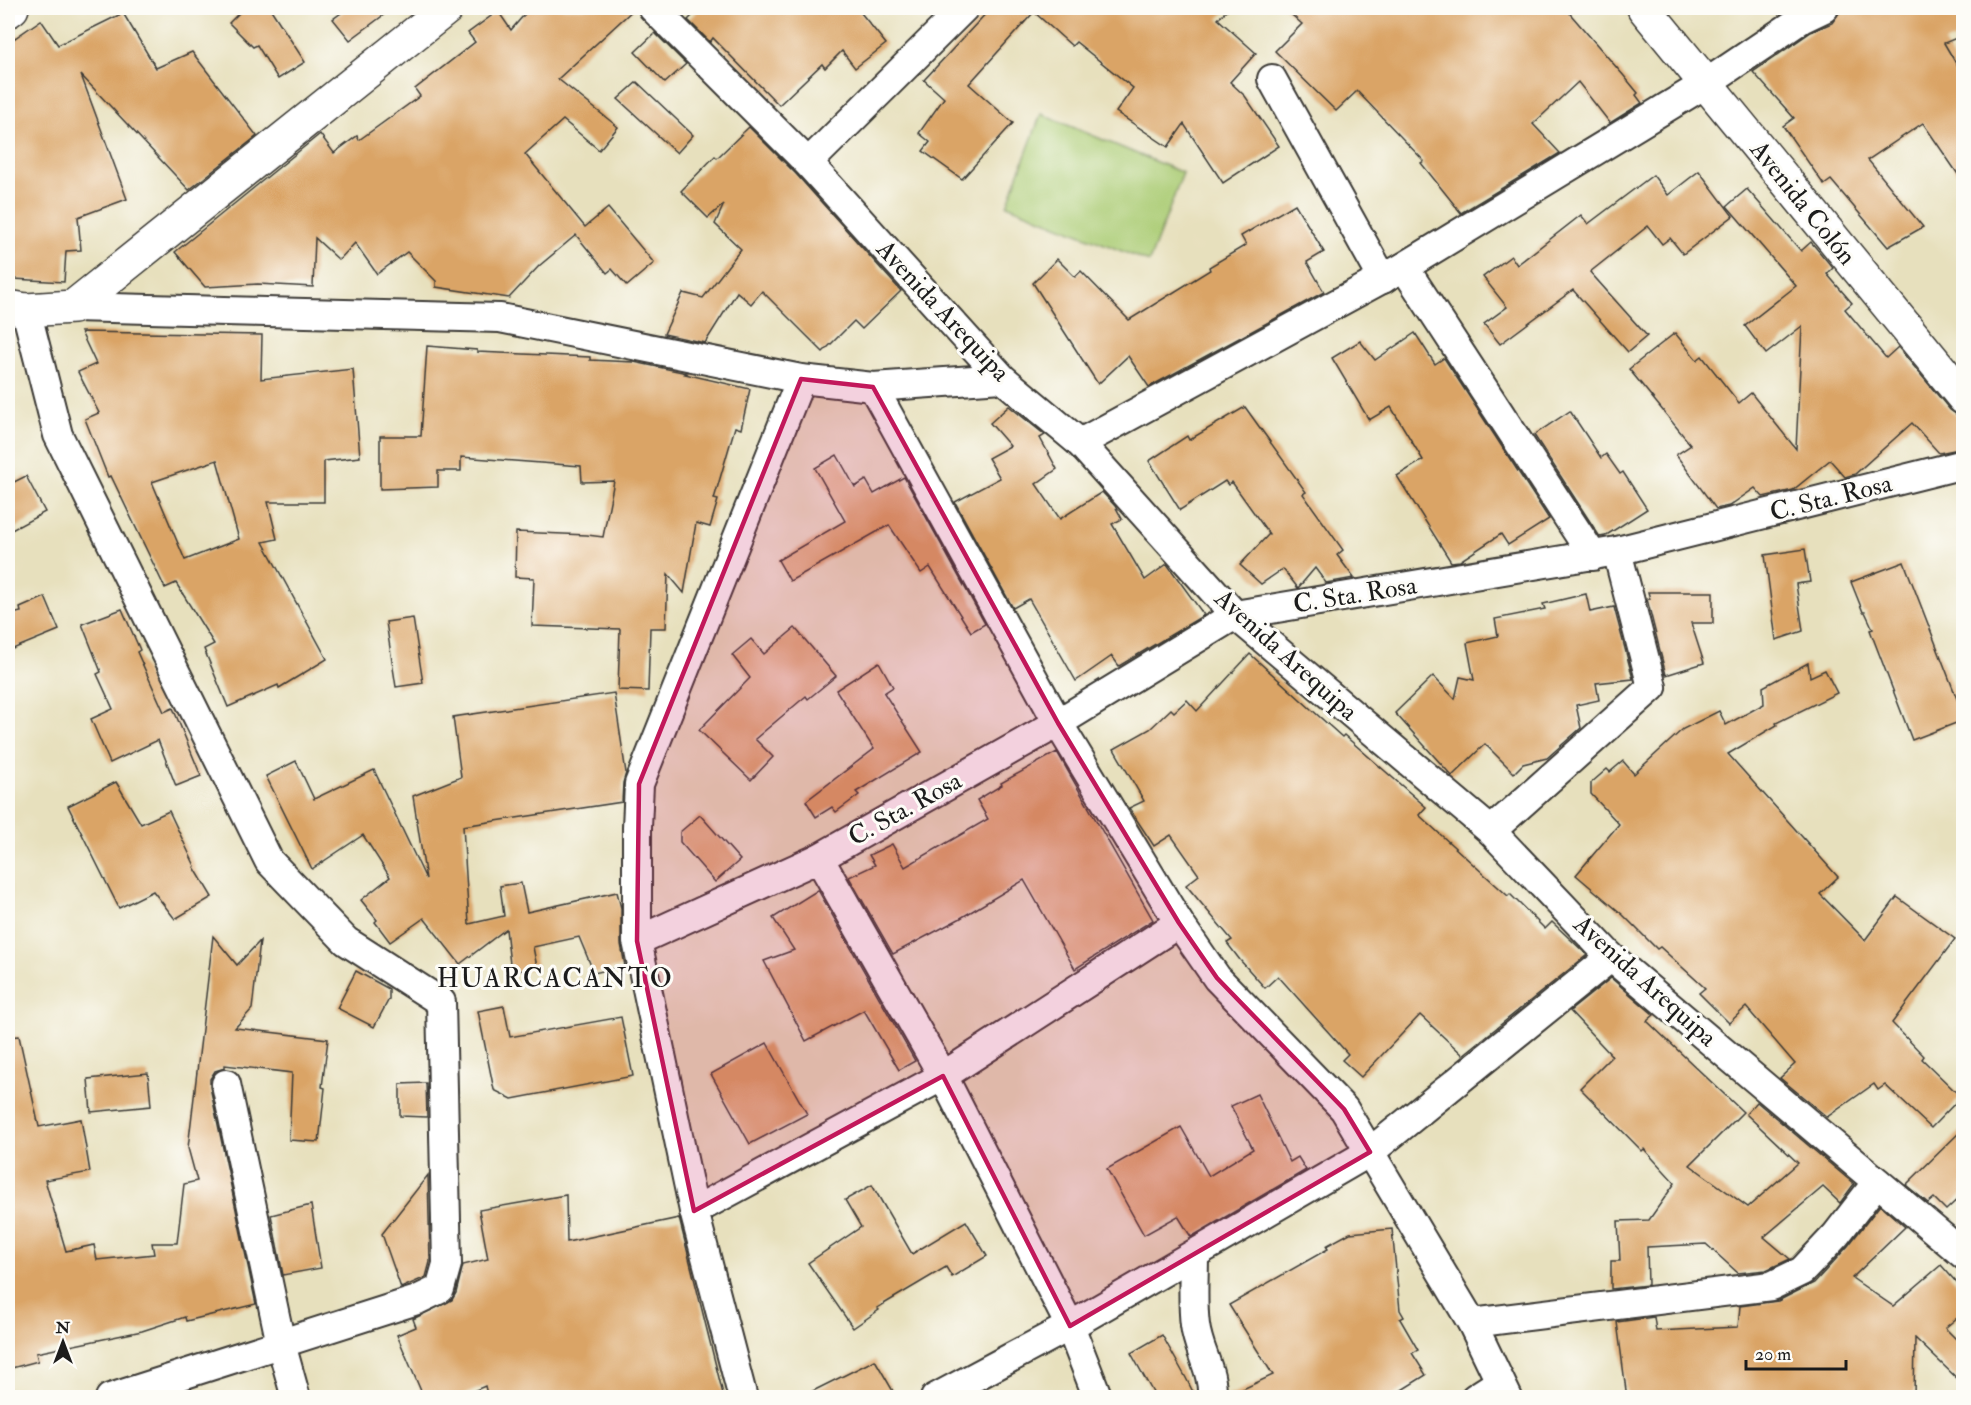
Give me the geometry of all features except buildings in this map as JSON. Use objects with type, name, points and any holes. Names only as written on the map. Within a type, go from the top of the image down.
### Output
[{"type":"main road","points":[[8,11],[12,8]]},
{"type":"main road","points":[[16,308],[73,307],[447,8]]},
{"type":"main road","name":"Avenida Colón","points":[[1644,8],[1964,398]]},
{"type":"street","name":"Avenida Arequipa","points":[[653,8],[808,163],[1002,378],[1080,444],[1235,615],[1491,831],[1611,957],[1964,1256]]},
{"type":"street","points":[[808,163],[964,8]]},
{"type":"street","points":[[1080,444],[1393,273],[1705,84],[1803,18],[1824,8]]},
{"type":"street","points":[[1272,79],[1393,273],[1605,554],[1652,687],[1491,831]]},
{"type":"street","points":[[73,307],[500,318],[801,379],[873,387],[1002,378]]},
{"type":"street","points":[[16,308],[58,435],[269,861],[346,941],[441,1002],[447,1264],[440,1289],[417,1300],[110,1398]]},
{"type":"street","points":[[743,1398],[694,1211],[637,940],[639,783],[801,379]]},
{"type":"street","points":[[873,387],[1058,723],[1179,923],[1218,978],[1344,1109],[1472,1323],[1504,1390],[1475,1398]]},
{"type":"street","name":"C. Sta. Rosa","points":[[637,940],[819,858],[1058,723],[1235,615],[1605,554],[1964,464]]},
{"type":"street","points":[[819,858],[943,1076],[1070,1326],[1098,1398]]},
{"type":"street","points":[[694,1211],[943,1076],[1179,923]]},
{"type":"street","points":[[935,1398],[1070,1326],[1370,1152],[1611,957]]},
{"type":"street","points":[[226,1084],[281,1344],[296,1398]]},
{"type":"street","points":[[1472,1323],[1771,1286],[1802,1271],[1836,1235],[1877,1182]]},
{"type":"street","points":[[1194,1255],[1195,1324],[1200,1347],[1210,1371],[1212,1398]]},
{"type":"highlighted area","points":[[801,379],[873,387],[1058,723],[1179,923],[1217,978],[1344,1109],[1370,1152],[1070,1326],[943,1076],[694,1211],[637,941],[639,784]]},
{"type":"green space","points":[[1041,114],[1183,173],[1149,262],[1007,205]]},
{"type":"district","name":"HUARCACANTO","points":[[555,978]]}]
